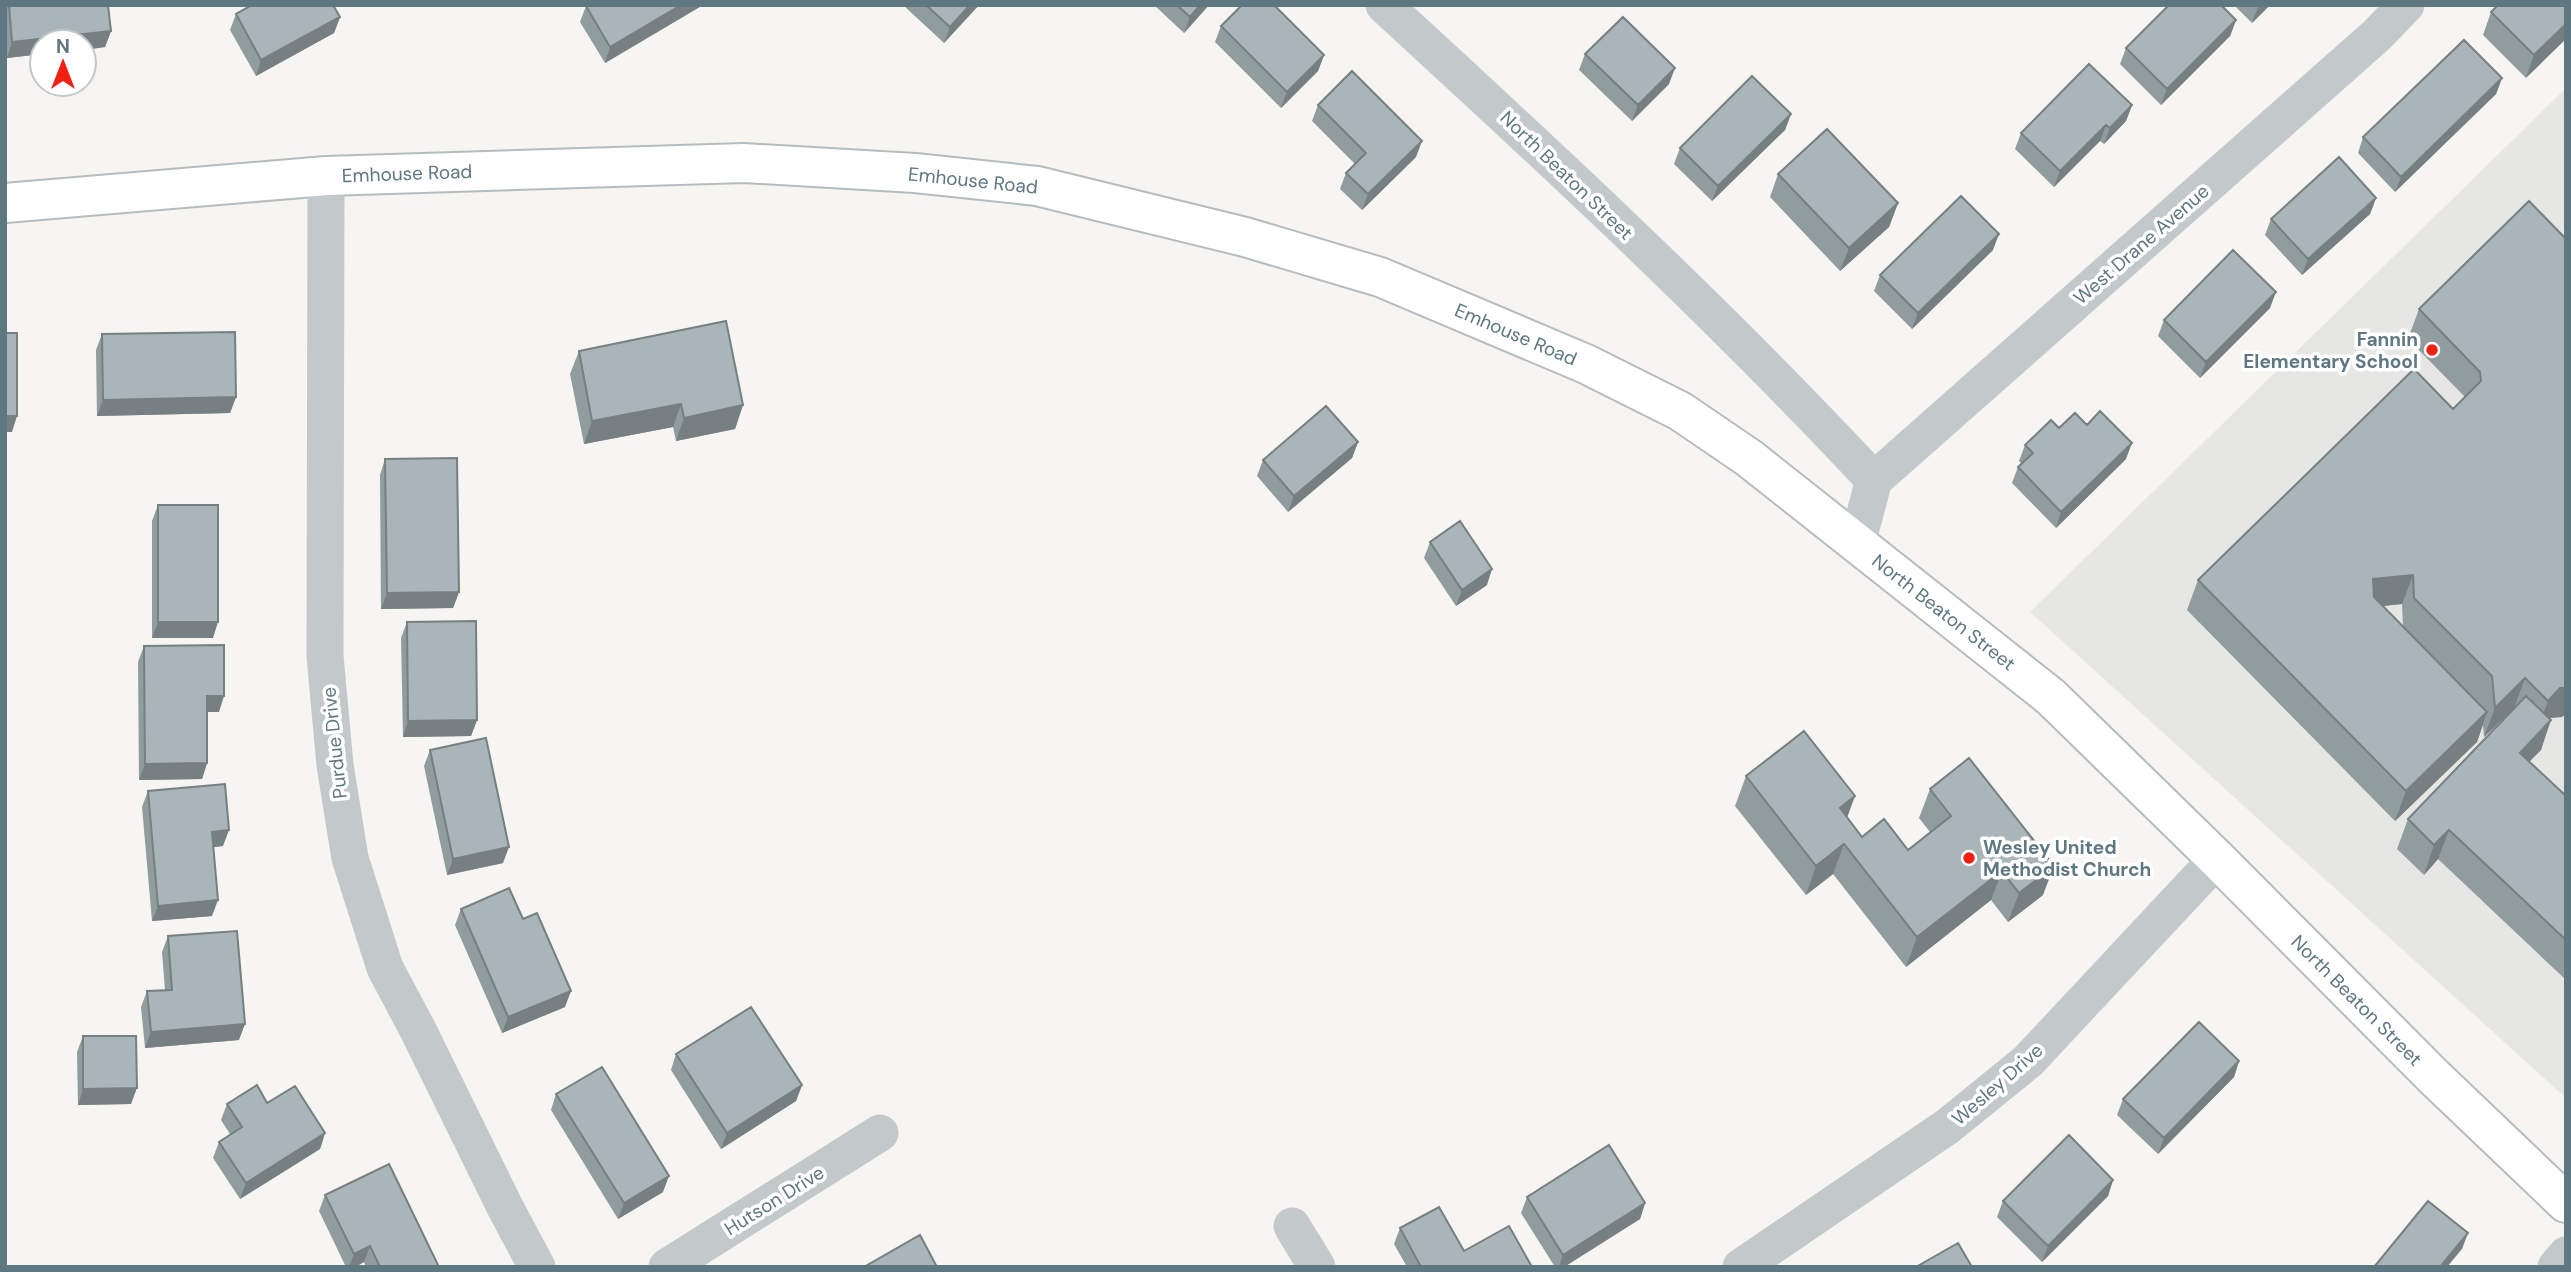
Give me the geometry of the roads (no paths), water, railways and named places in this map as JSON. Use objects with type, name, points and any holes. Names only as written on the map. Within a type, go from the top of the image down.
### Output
[{"type":"main road","name":"Emhouse Road","points":[[5,203],[326,176],[744,163],[915,173],[1037,186],[1245,237],[1380,276],[1586,364],[1680,411],[1749,458],[1857,543]]},
{"type":"main road","name":"North Beaton Street","points":[[1857,543],[2051,697],[2434,1077],[2566,1203]]},
{"type":"street","name":"North Beaton Street","points":[[1384,5],[1522,132],[1798,398],[1874,480],[1857,543]]},
{"type":"street","name":"West Drane Avenue","points":[[1874,480],[2377,35],[2406,5]]},
{"type":"street","name":"Purdue Drive","points":[[326,176],[325,656],[335,765],[350,858],[384,968],[537,1267]]},
{"type":"street","name":"Wesley Drive","points":[[1741,1267],[1948,1126],[2028,1061],[2217,859]]},
{"type":"street","name":"Hutson Drive","points":[[667,1267],[880,1133]]},
{"type":"street","points":[[1292,1226],[1317,1267]]},
{"type":"street","points":[[2556,1267],[2566,1255]]},
{"type":"place","name":"Fannin Elementary School","points":[[2432,350]]},
{"type":"place","name":"Wesley United Methodist Church","points":[[1969,858]]}]
